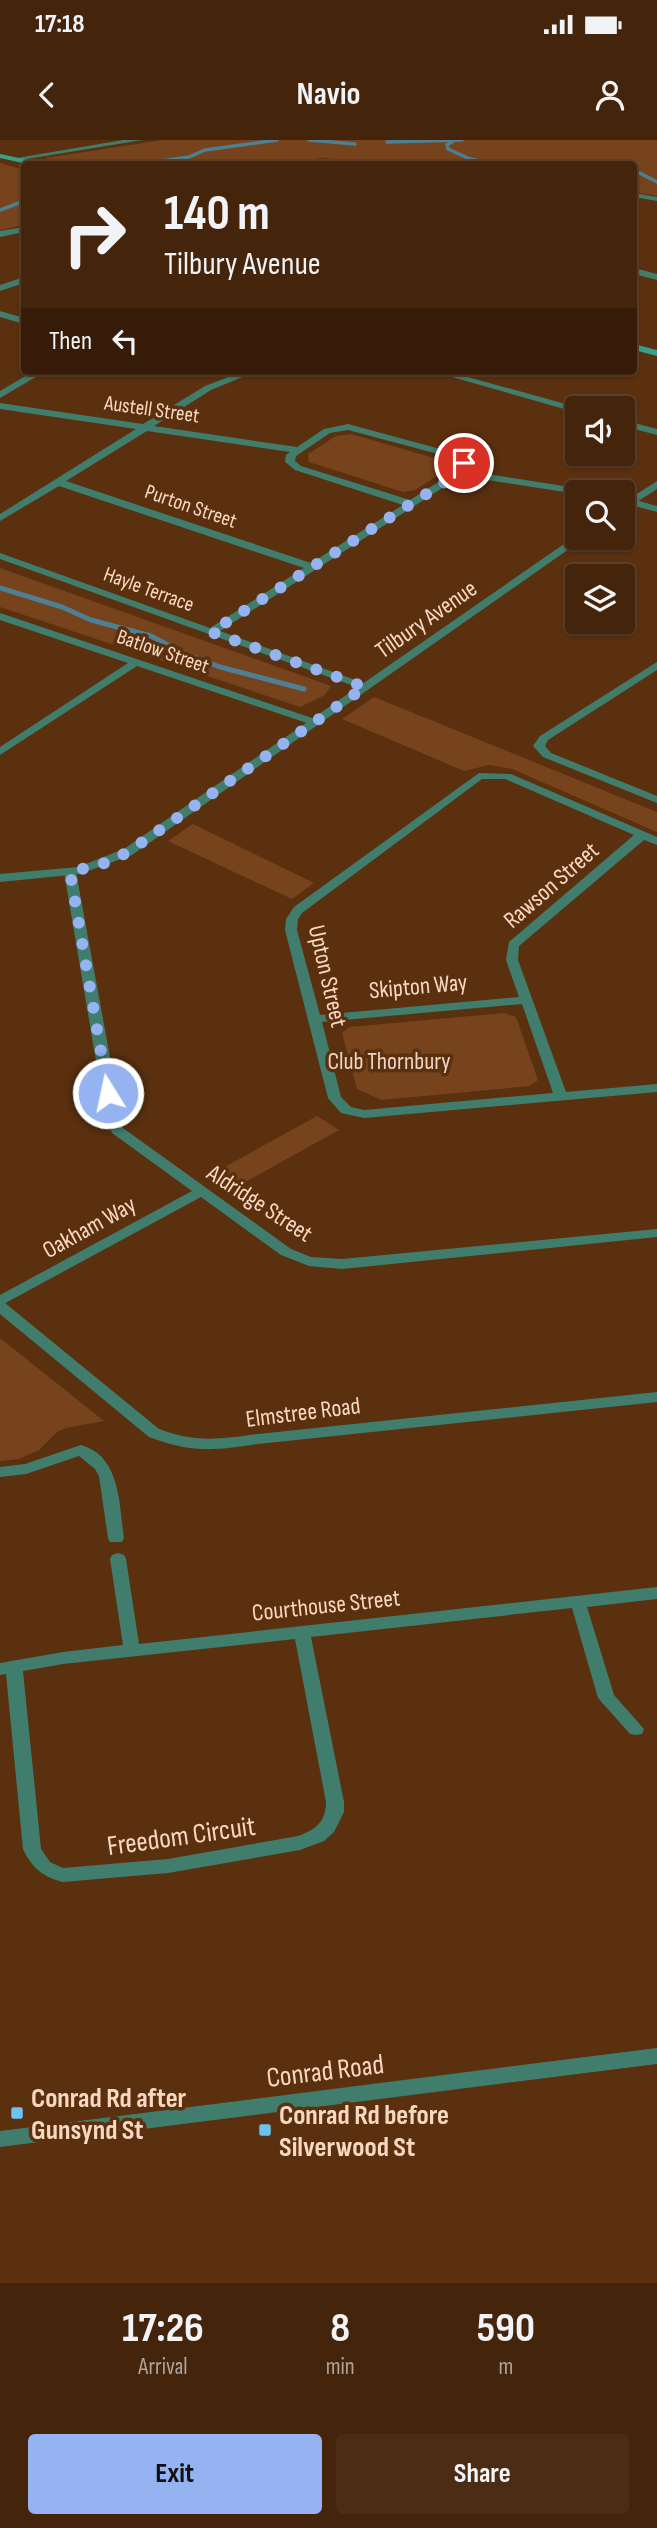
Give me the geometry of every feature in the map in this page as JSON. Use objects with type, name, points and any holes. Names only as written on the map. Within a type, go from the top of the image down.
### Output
[{"type":"main road","points":[[0,156],[22,161]]},
{"type":"main road","points":[[637,345],[657,350]]},
{"type":"street","points":[[15,159],[137,140]]},
{"type":"street","points":[[637,197],[657,199]]},
{"type":"street","points":[[0,234],[21,230]]},
{"type":"street","points":[[637,272],[657,277]]},
{"type":"street","points":[[0,288],[21,281]]},
{"type":"street","points":[[0,314],[21,320]]},
{"type":"street","points":[[0,388],[22,375]]},
{"type":"street","points":[[0,395],[34,375]]},
{"type":"street","points":[[0,518],[208,388],[242,375]]},
{"type":"street","points":[[451,375],[565,406]]},
{"type":"street","name":"Austell Street","points":[[0,405],[298,450]]},
{"type":"street","points":[[635,426],[657,432]]},
{"type":"street","points":[[211,632],[312,567],[411,504],[459,473],[464,470],[464,463],[456,456],[356,427],[333,429],[298,450],[289,459],[298,468],[411,504]]},
{"type":"street","points":[[459,473],[565,489]]},
{"type":"street","name":"Purton Street","points":[[58,482],[312,567]]},
{"type":"street","points":[[635,498],[657,484]]},
{"type":"street","points":[[635,504],[657,509]]},
{"type":"street","name":"Tilbury Avenue","points":[[0,878],[70,872],[105,863],[128,852],[565,548]]},
{"type":"street","name":"Hayle Terrace","points":[[0,556],[365,687]]},
{"type":"street","name":"Batlow Street","points":[[0,616],[314,722]]},
{"type":"street","points":[[0,752],[136,662]]},
{"type":"street","points":[[657,666],[544,738],[539,746],[547,755],[657,800]]},
{"type":"street","name":"Upton Street","points":[[657,841],[508,776],[487,774],[472,779],[294,915],[291,930],[335,1098],[339,1105],[354,1114],[657,1088]]},
{"type":"street","name":"Rawson Street","points":[[561,1096],[512,960],[513,945],[642,835]]},
{"type":"street","name":"Aldridge Street","points":[[70,872],[114,1125],[125,1139],[286,1252],[320,1263],[342,1264],[657,1233]]},
{"type":"street","name":"Skipton Way","points":[[314,1018],[526,1000]]},
{"type":"street","name":"Oakham Way","points":[[0,1304],[200,1192]]},
{"type":"street","name":"Elmstree Road","points":[[0,1304],[154,1433],[194,1445],[226,1445],[258,1439],[657,1397]]},
{"type":"street","points":[[0,1472],[26,1469],[82,1450],[100,1465],[107,1476],[116,1538]]},
{"type":"street","points":[[118,1559],[132,1650]]},
{"type":"street","name":"Courthouse Street","points":[[7,1668],[132,1650],[657,1592]]},
{"type":"street","points":[[578,1602],[606,1698],[636,1729]]},
{"type":"street","name":"Freedom Circuit","points":[[7,1668],[32,1849],[38,1861],[48,1870],[63,1875],[168,1866],[300,1843],[324,1832],[333,1819],[335,1802],[302,1632]]},
{"type":"street","name":"Conrad Road","points":[[0,2139],[657,2056]]},
{"type":"green space","points":[[163,140],[657,140],[657,196],[637,193],[637,161],[356,161],[321,158],[300,161],[53,161],[45,158]]},
{"type":"green space","points":[[0,163],[21,169],[21,226],[0,230]]},
{"type":"green space","points":[[351,434],[448,462],[451,467],[415,490],[403,492],[309,462],[308,454],[336,436]]},
{"type":"green space","points":[[0,568],[331,686],[325,695],[300,707],[0,607]]},
{"type":"green space","points":[[374,697],[657,812],[657,832],[512,769],[489,765],[464,771],[342,719]]},
{"type":"green space","points":[[193,824],[314,883],[292,899],[168,841]]},
{"type":"green space","name":"Club Thornbury","points":[[504,1013],[516,1017],[538,1080],[530,1086],[381,1100],[357,1089],[342,1033],[349,1027]]},
{"type":"green space","points":[[317,1116],[339,1130],[231,1190],[210,1175]]},
{"type":"green space","points":[[0,1338],[104,1421],[66,1428],[57,1432],[39,1450],[19,1459],[0,1461]]},
{"type":"waterway","points":[[162,161],[189,157],[205,150],[277,140]]},
{"type":"waterway","points":[[309,140],[355,144]]},
{"type":"waterway","points":[[387,142],[462,140]]},
{"type":"waterway","points":[[453,141],[447,145],[448,149],[480,161]]},
{"type":"waterway","points":[[637,172],[657,182]]},
{"type":"waterway","points":[[0,210],[21,202]]},
{"type":"waterway","points":[[0,588],[62,607],[91,620],[151,636],[183,653],[220,667],[304,689]]},
{"type":"place","name":"Conrad Rd after Gunsynd St","points":[[17,2113]]},
{"type":"place","name":"Conrad Rd before Silverwood St","points":[[265,2130]]},
{"type":"route","points":[[108,1093],[70,872],[105,863],[128,852],[365,687],[211,632],[464,470],[464,463]]}]
